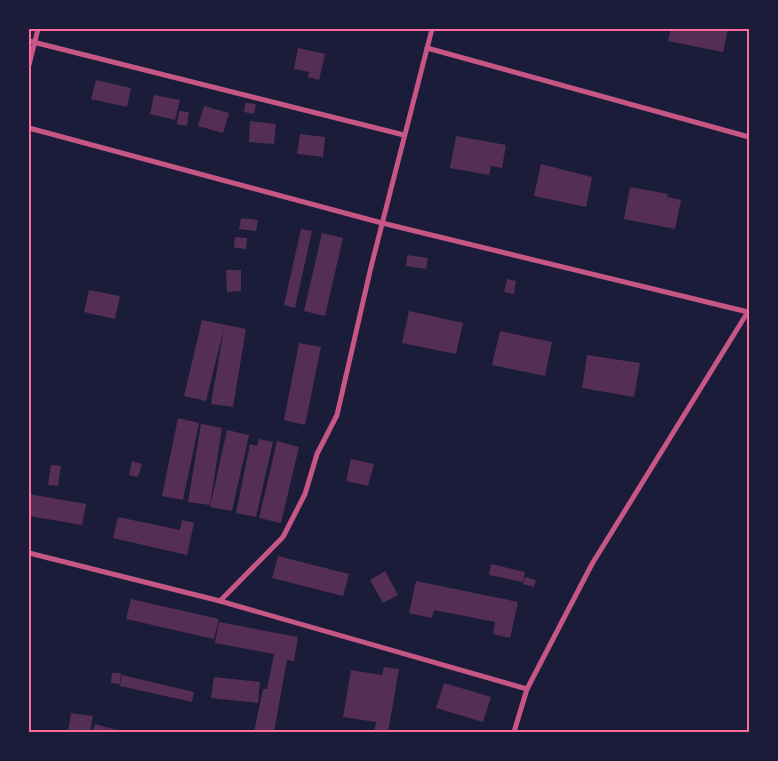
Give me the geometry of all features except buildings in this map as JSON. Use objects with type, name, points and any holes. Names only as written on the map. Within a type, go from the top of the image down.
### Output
[{"type":"street","points":[[29,65],[32,41],[38,29]]},
{"type":"street","points":[[220,601],[283,537],[305,494],[317,454],[337,416],[382,222],[432,29]]},
{"type":"street","points":[[32,41],[404,135]]},
{"type":"street","points":[[427,48],[749,137]]},
{"type":"street","points":[[29,128],[382,222],[748,310],[592,564],[528,689],[514,732]]},
{"type":"street","points":[[29,553],[220,601],[528,689]]}]
